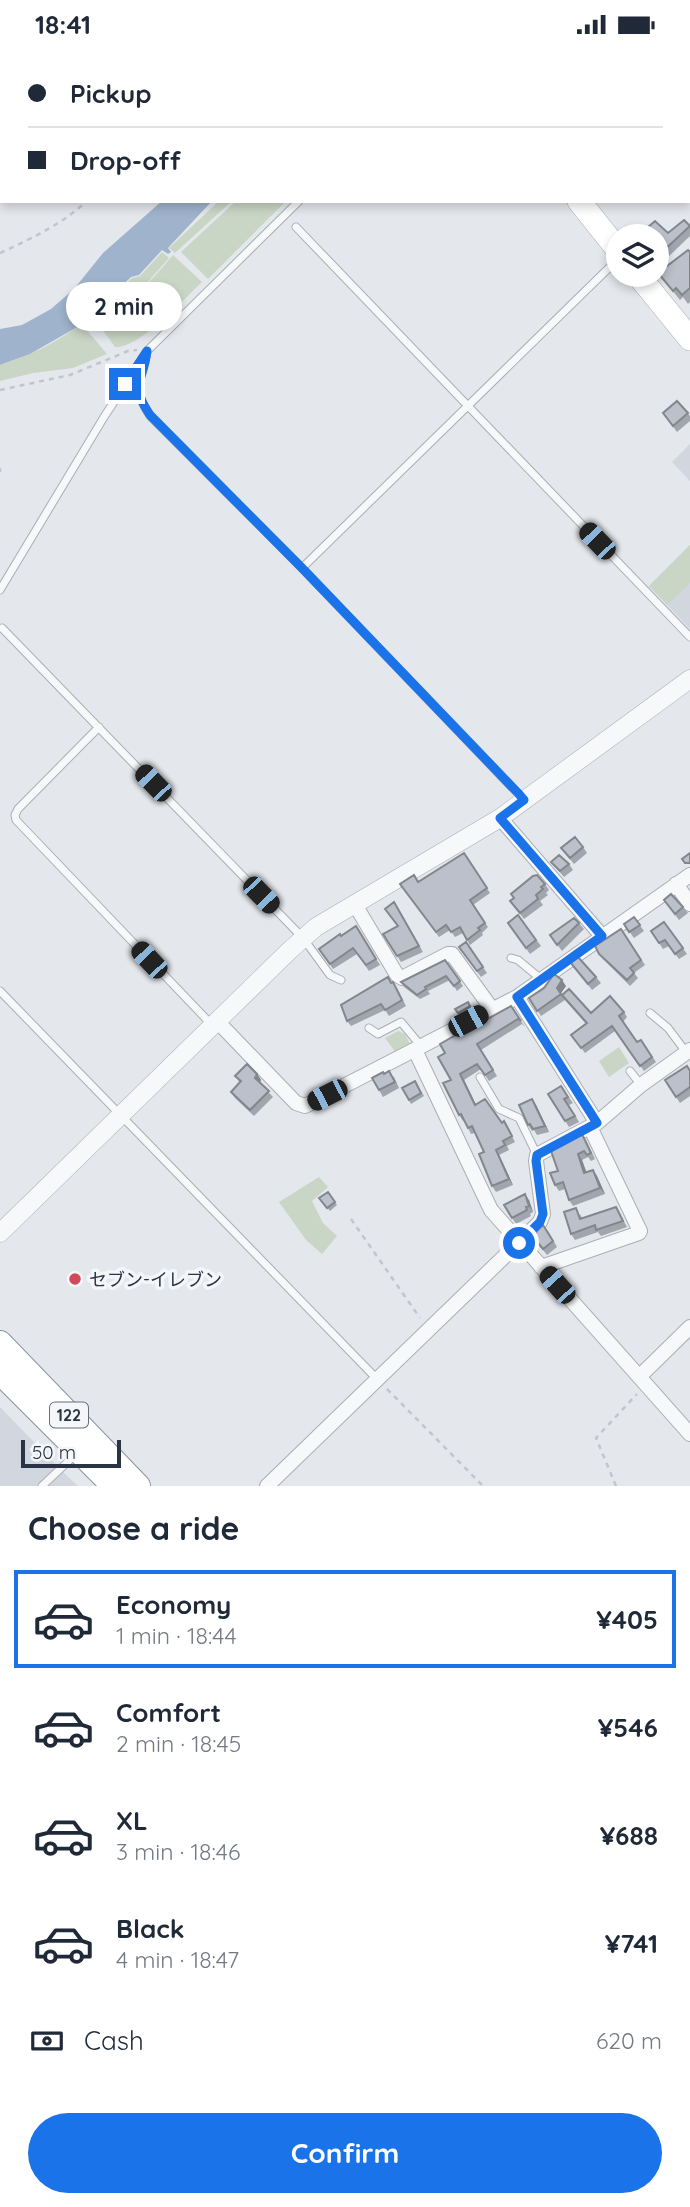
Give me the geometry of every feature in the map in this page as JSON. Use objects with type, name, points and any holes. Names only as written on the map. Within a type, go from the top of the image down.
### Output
[{"type":"highway","name":"122","points":[[0,1343],[138,1486]]},
{"type":"highway","name":"122","points":[[0,1372],[114,1486]]},
{"type":"main road","points":[[581,203],[606,235]]},
{"type":"main road","points":[[648,287],[690,339]]},
{"type":"street","points":[[0,1233],[303,938],[354,903],[460,844],[500,818],[690,679]]},
{"type":"street","points":[[500,818],[602,936]]},
{"type":"street","points":[[215,1023],[296,1103],[305,1106],[517,997],[690,875]]},
{"type":"street","points":[[676,884],[690,904]]},
{"type":"street","points":[[354,903],[397,975],[402,978],[448,954],[448,949],[492,1009]]},
{"type":"street","points":[[517,997],[593,1126],[639,1233],[541,1267]]},
{"type":"street","points":[[418,1048],[491,1210],[690,1434]]},
{"type":"street","points":[[267,1486],[540,1222],[543,1214],[537,1155],[593,1126],[641,1085],[689,1051]]},
{"type":"street","points":[[643,1381],[690,1327]]},
{"type":"lane","points":[[0,590],[147,351],[297,203]]},
{"type":"lane","points":[[296,227],[690,637]]},
{"type":"lane","points":[[302,568],[606,271]]},
{"type":"lane","points":[[147,351],[138,384],[140,400],[150,415],[302,568],[524,800]]},
{"type":"lane","points":[[2,628],[303,938],[330,975],[341,980]]},
{"type":"lane","points":[[99,727],[18,809],[16,820],[215,1023]]},
{"type":"lane","points":[[511,958],[519,960],[541,979]]},
{"type":"lane","points":[[0,991],[376,1378]]},
{"type":"lane","points":[[650,1013],[689,1051]]},
{"type":"lane","points":[[369,1028],[378,1034],[401,1022],[418,1048]]},
{"type":"lane","points":[[630,1072],[641,1085]]},
{"type":"lane","points":[[480,1077],[499,1109],[519,1118],[537,1155]]},
{"type":"lane","points":[[42,1486],[78,1452]]},
{"type":"path","points":[[0,253],[30,239],[83,203]]},
{"type":"path","points":[[0,390],[70,375],[128,351],[147,351]]},
{"type":"path","points":[[351,1220],[428,1329]]},
{"type":"path","points":[[376,1378],[483,1486]]},
{"type":"path","points":[[617,1486],[596,1438],[643,1381]]},
{"type":"shaded area","points":[[690,444],[690,481],[672,462]]},
{"type":"shaded area","points":[[690,545],[690,629],[649,586]]},
{"type":"shaded area","points":[[0,1407],[66,1475],[78,1486],[0,1486]]},
{"type":"green space","points":[[217,203],[230,203],[175,253],[169,248]]},
{"type":"green space","points":[[234,203],[284,203],[208,279],[181,252]]},
{"type":"green space","points":[[162,252],[169,258],[117,311],[140,292],[173,255],[202,282],[161,322],[136,340],[115,347],[97,322],[85,328],[107,354],[73,368],[0,381],[0,365],[40,349],[72,331],[132,278],[140,276]]},
{"type":"green space","points":[[690,545],[690,583],[667,605],[649,586]]},
{"type":"green space","points":[[398,1031],[405,1034],[410,1044],[396,1053],[385,1038]]},
{"type":"green space","points":[[619,1047],[629,1063],[609,1077],[599,1061]]},
{"type":"green space","points":[[319,1177],[328,1187],[312,1201],[323,1223],[337,1236],[322,1254],[306,1240],[279,1202]]},
{"type":"water","points":[[160,203],[210,203],[168,248],[171,252],[168,254],[162,250],[139,275],[131,277],[79,326],[30,354],[0,365],[0,329],[22,325],[51,309],[74,289],[103,253]]},
{"type":"building","points":[[684,220],[690,226],[669,246],[669,232]]},
{"type":"building","points":[[688,250],[690,252],[690,288],[682,295],[676,288],[673,291],[669,286],[669,265]]},
{"type":"building","points":[[677,401],[688,413],[673,426],[663,413]]},
{"type":"building","points":[[575,837],[583,847],[570,858],[561,848]]},
{"type":"building","points":[[464,853],[487,888],[470,900],[485,923],[467,940],[460,927],[451,932],[446,925],[436,932],[400,884],[414,875],[418,882]]},
{"type":"building","points":[[690,853],[690,863],[685,863],[682,859]]},
{"type":"building","points":[[559,855],[569,864],[560,871],[551,862]]},
{"type":"building","points":[[537,875],[545,884],[541,887],[543,889],[536,895],[538,899],[520,913],[510,901],[514,898],[511,894]]},
{"type":"building","points":[[671,894],[683,907],[675,914],[664,900]]},
{"type":"building","points":[[394,902],[419,946],[397,956],[383,934],[398,926],[385,909]]},
{"type":"building","points":[[518,915],[536,940],[526,948],[508,923]]},
{"type":"building","points":[[634,917],[640,925],[629,932],[624,924]]},
{"type":"building","points":[[574,918],[579,923],[557,945],[550,935]]},
{"type":"building","points":[[664,922],[683,948],[675,954],[665,940],[659,943],[651,931]]},
{"type":"building","points":[[356,926],[376,959],[366,965],[353,948],[330,964],[319,949]]},
{"type":"building","points":[[621,929],[641,960],[630,968],[634,973],[627,980],[599,954],[595,946]]},
{"type":"building","points":[[466,942],[483,967],[477,971],[459,947]]},
{"type":"building","points":[[578,957],[596,977],[588,984],[570,962]]},
{"type":"building","points":[[445,960],[460,981],[454,986],[446,976],[425,987],[426,989],[417,995],[401,982]]},
{"type":"building","points":[[554,974],[562,980],[557,988],[561,994],[537,1011],[529,998],[544,988]]},
{"type":"building","points":[[388,977],[402,1000],[385,1010],[381,1004],[347,1021],[341,1005]]},
{"type":"building","points":[[569,989],[591,1013],[610,996],[624,1012],[619,1016],[637,1042],[641,1040],[652,1057],[640,1066],[612,1026],[581,1048],[571,1035],[587,1023],[562,995]]},
{"type":"building","points":[[468,1002],[470,1006],[458,1013],[455,1009]]},
{"type":"building","points":[[511,1006],[521,1021],[518,1019],[477,1044],[493,1070],[485,1075],[477,1064],[460,1074],[475,1105],[485,1099],[502,1123],[504,1121],[512,1136],[503,1141],[505,1145],[496,1150],[509,1179],[492,1186],[479,1154],[484,1152],[472,1126],[468,1128],[461,1114],[459,1115],[443,1083],[451,1080],[438,1057],[445,1053],[440,1044],[466,1029],[465,1027],[480,1019],[482,1022]]},
{"type":"building","points":[[247,1064],[257,1074],[255,1078],[269,1091],[250,1110],[231,1092],[241,1081],[235,1076]]},
{"type":"building","points":[[687,1066],[690,1071],[690,1087],[676,1097],[665,1080]]},
{"type":"building","points":[[389,1071],[395,1082],[379,1090],[372,1078]]},
{"type":"building","points":[[415,1081],[421,1093],[409,1100],[402,1088]]},
{"type":"building","points":[[561,1086],[568,1097],[564,1099],[575,1116],[565,1121],[548,1094]]},
{"type":"building","points":[[532,1099],[545,1126],[533,1129],[528,1125],[519,1105]]},
{"type":"building","points":[[582,1134],[591,1153],[587,1155],[584,1151],[578,1154],[584,1173],[593,1170],[600,1188],[569,1200],[563,1182],[555,1185],[550,1173],[558,1171],[551,1151]]},
{"type":"building","points":[[328,1192],[335,1202],[327,1208],[319,1198]]},
{"type":"building","points":[[525,1194],[529,1206],[526,1207],[527,1210],[512,1218],[504,1205]]},
{"type":"building","points":[[616,1207],[623,1221],[596,1230],[595,1225],[571,1234],[564,1212],[576,1208],[580,1219]]},
{"type":"building","points":[[543,1225],[553,1241],[543,1249],[532,1236]]},
{"type":"place","name":"セブン-イレブン","points":[[75,1279]]},
{"type":"route","points":[[125,384],[147,351],[138,384],[140,400],[150,415],[302,568],[518,793],[524,800],[500,818],[602,936],[517,997],[597,1123],[537,1155],[543,1214],[540,1222],[519,1243]]}]
